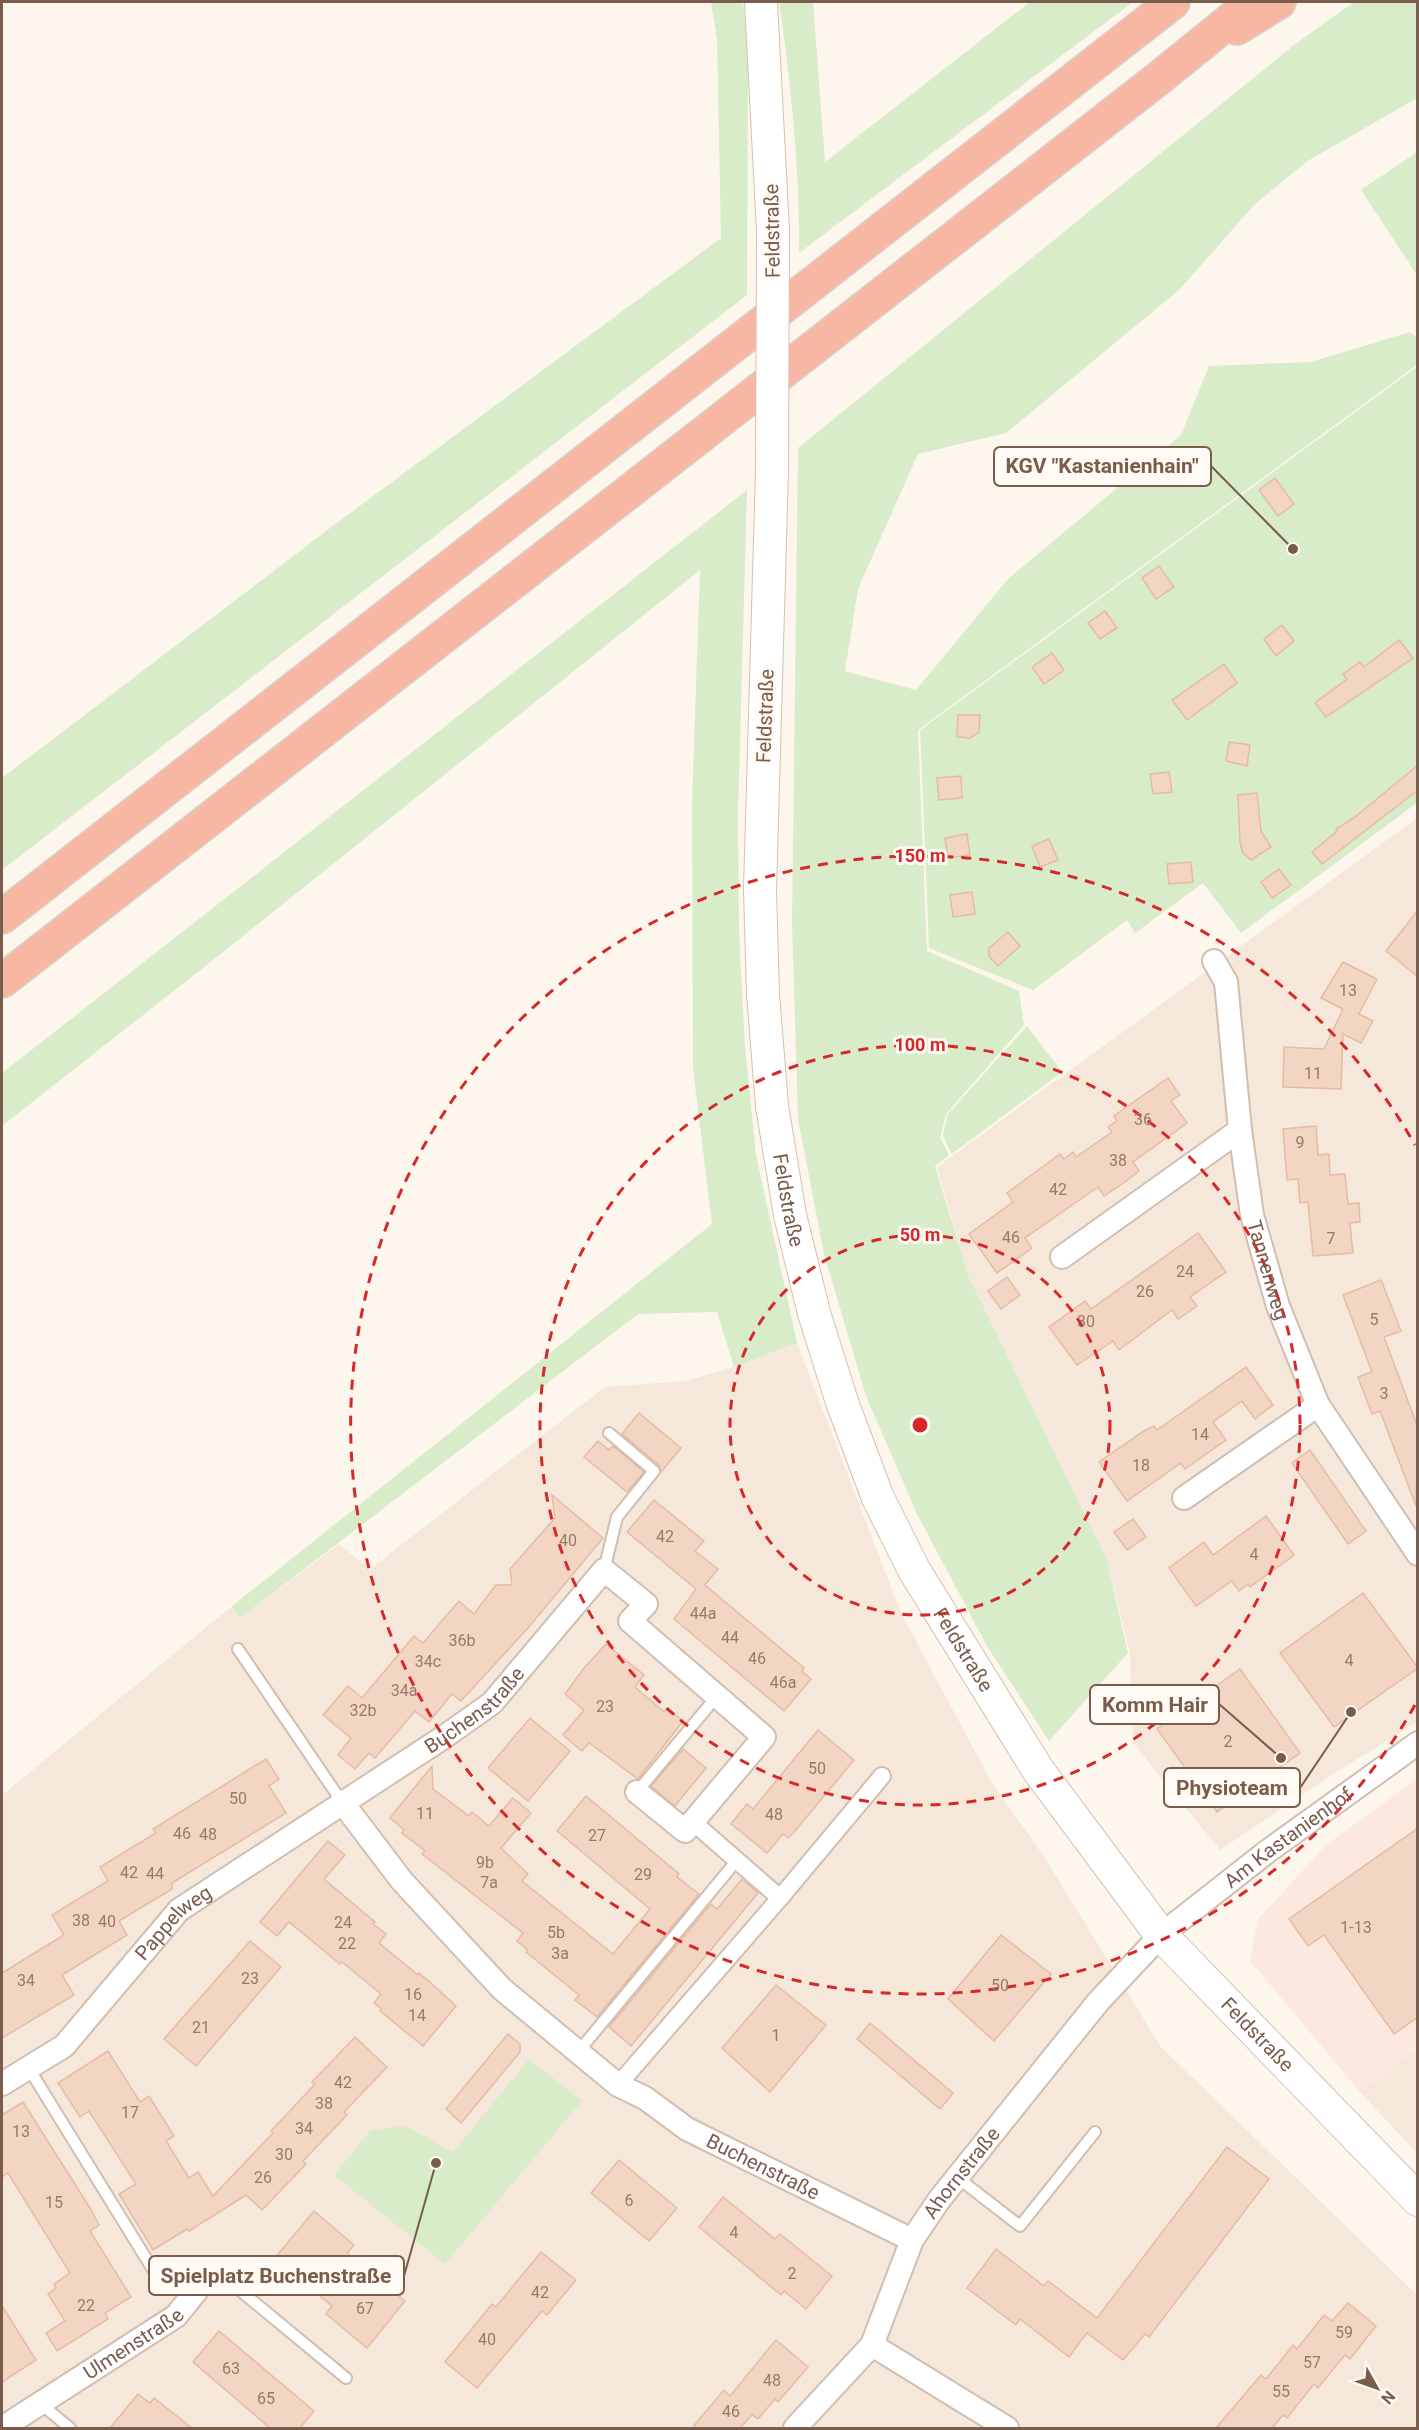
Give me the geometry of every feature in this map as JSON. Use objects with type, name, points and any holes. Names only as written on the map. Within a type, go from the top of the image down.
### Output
[{"type":"highway","points":[[2,917],[1173,2]]},
{"type":"highway","points":[[2,981],[1160,78],[1253,2]]},
{"type":"highway","points":[[1160,78],[1279,2]]},
{"type":"main road","name":"Feldstraße","points":[[762,2],[772,231],[772,470],[760,890],[763,994],[776,1128],[790,1215],[814,1313],[842,1402],[878,1498],[914,1570],[1038,1770],[1161,1935],[1418,2200]]},
{"type":"street","name":"Tannenweg","points":[[1214,961],[1226,982],[1240,1130],[1252,1215],[1278,1306],[1318,1404],[1418,1554]]},
{"type":"street","points":[[1062,1257],[1240,1130]]},
{"type":"street","points":[[1184,1498],[1318,1404]]},
{"type":"street","points":[[604,1569],[646,1604],[630,1622],[764,1737],[685,1831],[637,1792]]},
{"type":"street","name":"Buchenstraße","points":[[604,1569],[492,1703],[444,1737],[342,1802],[402,1881],[502,1989],[618,2085],[645,2098],[687,2129],[912,2240]]},
{"type":"street","name":"Am Kastanienhof","points":[[1161,1935],[1268,1851],[1418,1743]]},
{"type":"street","points":[[618,2085],[882,1776]]},
{"type":"street","name":"Pappelweg","points":[[2,2084],[64,2046],[179,1910],[243,1870],[342,1802]]},
{"type":"street","points":[[693,1822],[780,1898]]},
{"type":"street","name":"Ahornstraße","points":[[795,2428],[872,2345],[912,2240],[957,2178],[1098,2002],[1161,1935]]},
{"type":"street","name":"Ulmenstraße","points":[[2,2428],[176,2316],[214,2269]]},
{"type":"street","points":[[872,2345],[1007,2428]]},
{"type":"lane","points":[[604,1569],[617,1517],[654,1471],[609,1433]]},
{"type":"lane","points":[[238,1649],[342,1802]]},
{"type":"lane","points":[[637,1792],[717,1696]]},
{"type":"lane","points":[[578,2052],[738,1859]]},
{"type":"lane","points":[[28,2067],[152,2268],[214,2269],[346,2378]]},
{"type":"lane","points":[[957,2178],[1020,2226],[1095,2132]]},
{"type":"lane","points":[[41,2404],[70,2428]]},
{"type":"shaded area","points":[[1417,818],[1417,1722],[1338,1771],[1220,1850],[1133,1743],[1130,1653],[1107,1560],[969,1277],[937,1167]]},
{"type":"shaded area","points":[[797,1343],[901,1613],[992,1783],[1045,1858],[1161,2047],[1417,2295],[1417,2428],[2,2428],[2,1795],[231,1607],[240,1618],[339,1544],[370,1569],[605,1387],[686,1381],[734,1367]]},
{"type":"shaded area","points":[[1417,1779],[1417,2049],[1360,2092],[1250,1961],[1258,1919],[1326,1845]]},
{"type":"shaded area","points":[[1417,2049],[1417,2153],[1360,2092]]},
{"type":"green space","points":[[711,2],[743,2],[748,47],[747,295],[2,870],[2,778],[334,525],[721,238],[717,38]]},
{"type":"green space","points":[[779,2],[813,2],[825,162],[1030,2],[1133,2],[799,253],[794,127]]},
{"type":"green space","points":[[1354,2],[1417,2],[1417,98],[1306,162],[1255,204],[1179,290],[1006,433],[918,454],[858,589],[845,671],[916,690],[1008,579],[1181,435],[1209,366],[1311,362],[1410,332],[1417,338],[1417,365],[918,730],[927,951],[1019,991],[1024,1025],[946,1114],[940,1138],[949,1155],[935,1166],[969,1277],[1107,1560],[1128,1653],[1049,1741],[988,1648],[917,1514],[866,1396],[824,1254],[798,1119],[792,924],[798,448],[1294,45]]},
{"type":"green space","points":[[1417,152],[1418,275],[1361,190]]},
{"type":"green space","points":[[1417,367],[1417,803],[1241,933],[1203,883],[1135,933],[1127,920],[1033,990],[929,948],[920,730]]},
{"type":"green space","points":[[747,490],[738,814],[739,933],[745,1046],[756,1155],[797,1343],[734,1367],[717,1312],[638,1314],[240,1618],[231,1607],[712,1224],[693,1069],[692,803],[700,570],[2,1126],[2,1073]]},
{"type":"green space","points":[[1027,1026],[1062,1072],[952,1154],[943,1136],[947,1115]]},
{"type":"green space","points":[[529,2059],[582,2101],[445,2264],[334,2175],[371,2130],[405,2126],[453,2152]]},
{"type":"building","points":[[1275,478],[1294,504],[1278,516],[1259,490]]},
{"type":"building","points":[[1159,566],[1174,587],[1156,599],[1142,578]]},
{"type":"building","points":[[1105,611],[1117,628],[1100,639],[1088,623]]},
{"type":"building","points":[[1282,625],[1294,641],[1276,656],[1264,639]]},
{"type":"building","points":[[1399,640],[1413,658],[1326,717],[1315,703],[1347,679],[1343,674],[1360,662],[1364,667]]},
{"type":"building","points":[[1052,653],[1064,670],[1044,684],[1032,667]]},
{"type":"building","points":[[1224,664],[1237,683],[1187,720],[1172,700]]},
{"type":"building","points":[[958,715],[980,715],[979,732],[970,738],[957,737]]},
{"type":"building","points":[[1229,742],[1250,745],[1247,766],[1226,761]]},
{"type":"building","points":[[1418,765],[1418,790],[1322,864],[1312,852],[1337,831],[1336,829],[1355,817]]},
{"type":"building","points":[[1169,772],[1172,792],[1153,794],[1150,774]]},
{"type":"building","points":[[961,776],[962,798],[939,800],[937,778]]},
{"type":"building","points":[[1257,793],[1261,831],[1271,847],[1251,860],[1243,853],[1240,843],[1238,795]]},
{"type":"building","points":[[967,834],[970,855],[948,858],[945,838]]},
{"type":"building","points":[[1049,839],[1058,860],[1040,867],[1032,846]]},
{"type":"building","points":[[1191,862],[1193,882],[1169,884],[1167,864]]},
{"type":"building","points":[[1279,869],[1291,885],[1272,898],[1261,882]]},
{"type":"building","points":[[972,892],[975,914],[953,917],[950,895]]},
{"type":"building","points":[[1418,910],[1418,977],[1386,951]]},
{"type":"building","points":[[1008,932],[1020,946],[998,966],[989,956],[989,948]]},
{"type":"building","points":[[1343,962],[1377,979],[1359,1014],[1373,1021],[1361,1043],[1343,1034],[1341,1089],[1283,1087],[1284,1047],[1324,1049],[1343,1009],[1321,998]]},
{"type":"building","points":[[1168,1078],[1180,1095],[1171,1101],[1187,1123],[1133,1162],[1139,1171],[1122,1184],[1104,1196],[1098,1187],[1025,1238],[1032,1248],[997,1273],[969,1234],[1013,1202],[1007,1193],[1060,1154],[1064,1159],[1073,1152],[1076,1157],[1112,1132],[1108,1127],[1117,1121],[1114,1116]]},
{"type":"building","points":[[1316,1126],[1318,1155],[1329,1154],[1330,1175],[1345,1174],[1348,1204],[1359,1203],[1360,1222],[1350,1223],[1353,1253],[1313,1256],[1308,1202],[1300,1203],[1298,1179],[1287,1180],[1283,1129]]},
{"type":"building","points":[[1198,1233],[1226,1272],[1190,1297],[1197,1306],[1178,1319],[1172,1310],[1119,1350],[1113,1341],[1077,1365],[1049,1327],[1085,1301],[1091,1309]]},
{"type":"building","points":[[1007,1277],[1020,1295],[1001,1309],[988,1291]]},
{"type":"building","points":[[1381,1280],[1401,1331],[1384,1337],[1418,1428],[1416,1506],[1380,1411],[1372,1414],[1358,1377],[1372,1372],[1343,1295]]},
{"type":"building","points":[[1246,1367],[1273,1405],[1255,1419],[1242,1401],[1213,1422],[1226,1440],[1185,1469],[1181,1463],[1127,1501],[1099,1462],[1144,1431],[1154,1426],[1157,1430]]},
{"type":"building","points":[[639,1413],[681,1448],[661,1472],[659,1465],[622,1434]]},
{"type":"building","points":[[598,1441],[609,1450],[613,1446],[644,1472],[627,1492],[584,1457]]},
{"type":"building","points":[[1310,1450],[1366,1531],[1348,1544],[1292,1463]]},
{"type":"building","points":[[552,1495],[603,1538],[528,1628],[461,1701],[452,1694],[429,1722],[415,1711],[375,1758],[369,1753],[355,1769],[338,1755],[351,1738],[323,1715],[348,1686],[362,1698],[414,1636],[423,1643],[459,1601],[474,1614],[496,1585],[512,1585],[510,1569],[555,1518]]},
{"type":"building","points":[[654,1500],[704,1541],[695,1551],[718,1569],[705,1585],[804,1668],[802,1671],[811,1679],[784,1711],[674,1619],[696,1589],[627,1532]]},
{"type":"building","points":[[1266,1516],[1294,1555],[1250,1587],[1248,1584],[1239,1591],[1232,1581],[1196,1606],[1169,1568],[1204,1542],[1213,1555]]},
{"type":"building","points":[[1133,1519],[1146,1537],[1127,1550],[1114,1532]]},
{"type":"building","points":[[1363,1593],[1418,1668],[1334,1727],[1280,1653]]},
{"type":"building","points":[[606,1644],[644,1675],[635,1687],[664,1712],[667,1708],[683,1721],[638,1779],[589,1743],[582,1751],[563,1735],[584,1710],[565,1694]]},
{"type":"building","points":[[1240,1669],[1300,1753],[1217,1812],[1157,1729]]},
{"type":"building","points":[[530,1718],[570,1751],[528,1801],[488,1768]]},
{"type":"building","points":[[818,1730],[854,1760],[795,1831],[788,1838],[783,1834],[767,1853],[731,1824],[747,1804],[753,1809]]},
{"type":"building","points":[[683,1749],[706,1768],[675,1806],[651,1786]]},
{"type":"building","points":[[266,1759],[279,1779],[269,1786],[286,1813],[172,1883],[172,1889],[119,1921],[127,1935],[62,1975],[74,1995],[2,2038],[2,1973],[64,1935],[52,1915],[108,1881],[100,1867],[156,1833],[153,1829]]},
{"type":"building","points":[[432,1766],[433,1789],[469,1816],[472,1812],[489,1826],[513,1798],[531,1813],[501,1848],[528,1874],[522,1881],[613,1954],[650,1909],[557,1831],[586,1796],[679,1874],[677,1877],[699,1894],[597,2017],[575,2000],[579,1995],[526,1952],[528,1950],[517,1941],[523,1933],[422,1854],[425,1851],[402,1833],[404,1830],[390,1818]]},
{"type":"building","points":[[1418,1828],[1418,2017],[1394,2034],[1324,1935],[1308,1946],[1289,1919]]},
{"type":"building","points":[[328,1841],[345,1855],[324,1879],[386,1934],[379,1943],[418,1975],[419,1973],[456,2006],[423,2046],[380,2011],[382,2009],[374,2003],[381,1994],[342,1962],[340,1964],[289,1922],[277,1936],[260,1922]]},
{"type":"building","points":[[742,1879],[758,1893],[631,2046],[609,2027],[711,1904],[717,1909]]},
{"type":"building","points":[[1001,1935],[1051,1974],[994,2041],[948,1999]]},
{"type":"building","points":[[250,1941],[281,1967],[196,2066],[164,2039]]},
{"type":"building","points":[[776,1985],[826,2025],[770,2092],[722,2048]]},
{"type":"building","points":[[870,2023],[953,2093],[940,2109],[857,2039]]},
{"type":"building","points":[[508,2034],[520,2044],[520,2052],[461,2123],[446,2109]]},
{"type":"building","points":[[355,2037],[387,2067],[344,2112],[347,2115],[303,2161],[306,2164],[262,2210],[246,2195],[189,2231],[187,2229],[153,2250],[119,2194],[136,2184],[89,2111],[80,2117],[58,2083],[108,2051],[140,2102],[149,2096],[174,2136],[166,2141],[189,2178],[198,2172],[213,2196],[273,2133],[271,2131],[315,2084],[312,2082]]},
{"type":"building","points":[[23,2102],[90,2208],[99,2225],[90,2231],[131,2297],[105,2313],[108,2319],[57,2351],[46,2333],[65,2321],[48,2294],[56,2288],[54,2284],[70,2273],[8,2173],[2,2177],[2,2115]]},
{"type":"building","points":[[1227,2147],[1269,2179],[1149,2337],[1145,2334],[1123,2360],[1087,2333],[1069,2357],[1020,2319],[1016,2325],[967,2288],[996,2249],[1044,2286],[1048,2281],[1097,2318]]},
{"type":"building","points":[[619,2160],[677,2208],[649,2241],[591,2193]]},
{"type":"building","points":[[723,2197],[775,2239],[780,2234],[832,2276],[806,2309],[784,2291],[781,2295],[699,2227]]},
{"type":"building","points":[[314,2211],[354,2245],[347,2253],[405,2301],[367,2348],[326,2314],[332,2306],[275,2258]]},
{"type":"building","points":[[541,2252],[576,2280],[547,2315],[542,2311],[477,2388],[445,2362],[492,2304],[496,2307]]},
{"type":"building","points":[[1348,2303],[1376,2326],[1350,2359],[1345,2355],[1318,2388],[1314,2384],[1287,2418],[1283,2415],[1272,2428],[1216,2428],[1261,2375],[1266,2379],[1293,2345],[1297,2349],[1324,2315],[1332,2321]]},
{"type":"building","points":[[2,2306],[36,2360],[2,2382]]},
{"type":"building","points":[[219,2331],[314,2411],[300,2428],[270,2428],[193,2362]]},
{"type":"building","points":[[776,2340],[808,2367],[778,2402],[775,2399],[758,2419],[752,2415],[740,2428],[692,2428],[724,2390],[730,2396]]},
{"type":"building","points":[[138,2394],[150,2403],[154,2398],[192,2428],[110,2428]]},
{"type":"place","name":"KGV \"Kastanienhain\"","points":[[1293,549]]},
{"type":"place","name":"Physioteam","points":[[1351,1712]]},
{"type":"place","name":"Komm Hair","points":[[1281,1758]]},
{"type":"place","name":"Spielplatz Buchenstraße","points":[[436,2163]]}]
